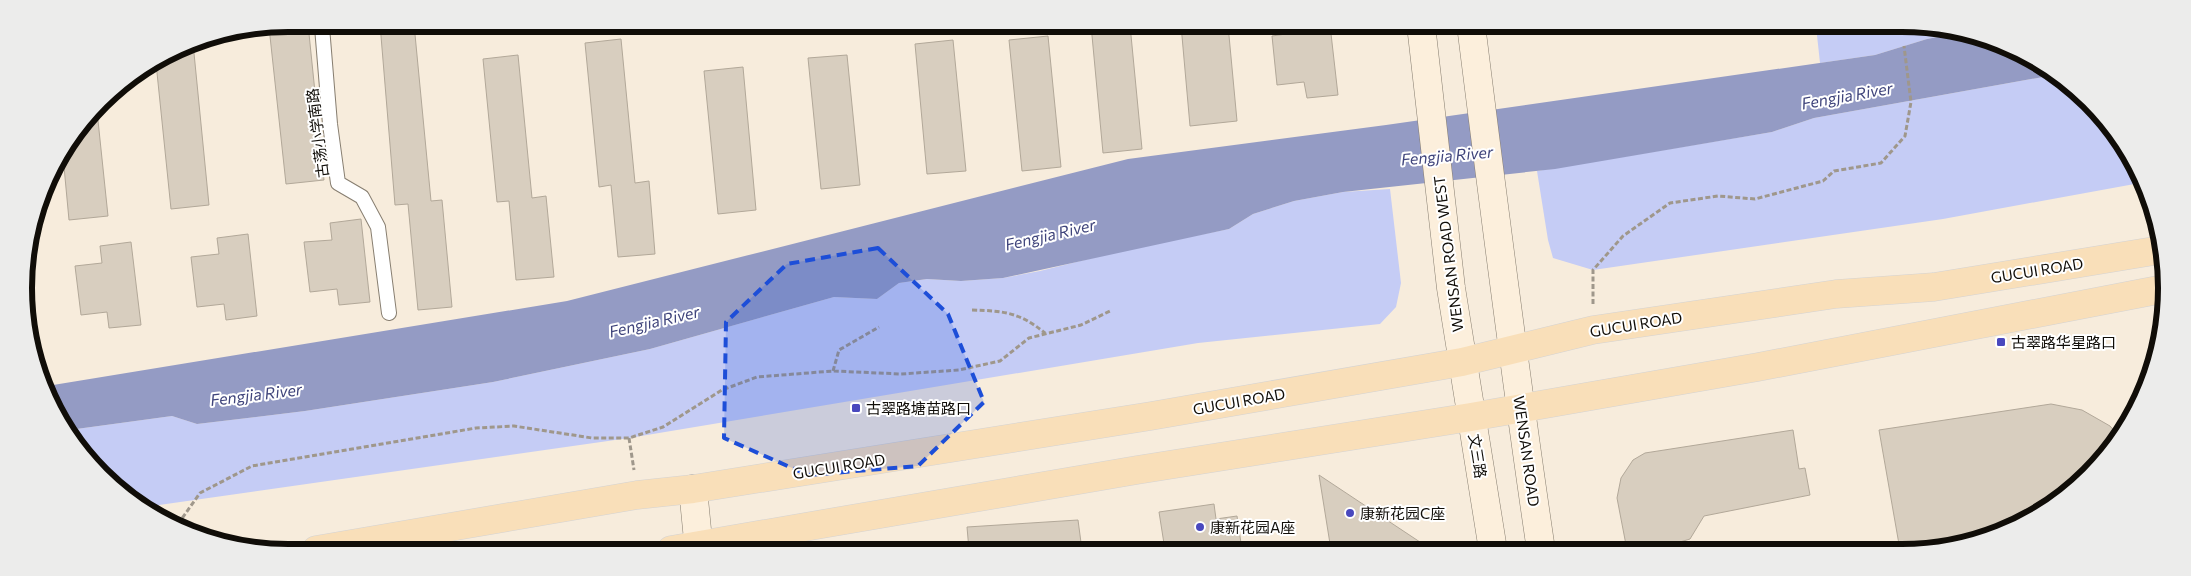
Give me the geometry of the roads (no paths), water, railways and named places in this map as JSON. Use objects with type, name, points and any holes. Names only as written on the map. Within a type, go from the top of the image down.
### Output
[{"type":"main road","name":"WENSAN ROAD WEST","points":[[1422,32],[1462,362]]},
{"type":"main road","points":[[1472,32],[1494,209],[1515,351]]},
{"type":"main road","name":"GUCUI ROAD","points":[[351,544],[638,495],[693,490],[1151,416],[1462,362],[1515,351],[1593,330],[1836,294],[1934,287],[2153,251]]},
{"type":"main road","points":[[721,544],[1147,468],[1471,418],[1758,367],[2158,290]]},
{"type":"main road","name":"WENSAN ROAD","points":[[1515,351],[1520,408],[1540,544]]},
{"type":"main road","name":"文三路","points":[[1462,362],[1492,544]]},
{"type":"main road","points":[[693,490],[699,544]]},
{"type":"lane","name":"古荡小学南路","points":[[322,32],[330,124],[338,183],[362,197],[378,227],[389,313]]},
{"type":"water","name":"Fengjia River","points":[[1944,36],[1953,37],[1985,46],[2016,59],[2046,76],[1814,118],[1772,132],[1555,169],[1343,192],[1294,201],[1253,214],[1229,229],[1003,278],[961,281],[927,279],[899,283],[877,299],[834,297],[650,349],[493,382],[305,411],[197,424],[172,416],[75,429],[52,385],[567,301],[1128,159],[1386,125],[1875,55]]},
{"type":"place","name":"古翠路华星路口","points":[[2001,342]]},
{"type":"place","name":"古翠路塘苗路口","points":[[856,408]]},
{"type":"place","name":"康新花园C座","points":[[1350,513]]},
{"type":"place","name":"康新花园A座","points":[[1200,527]]}]
